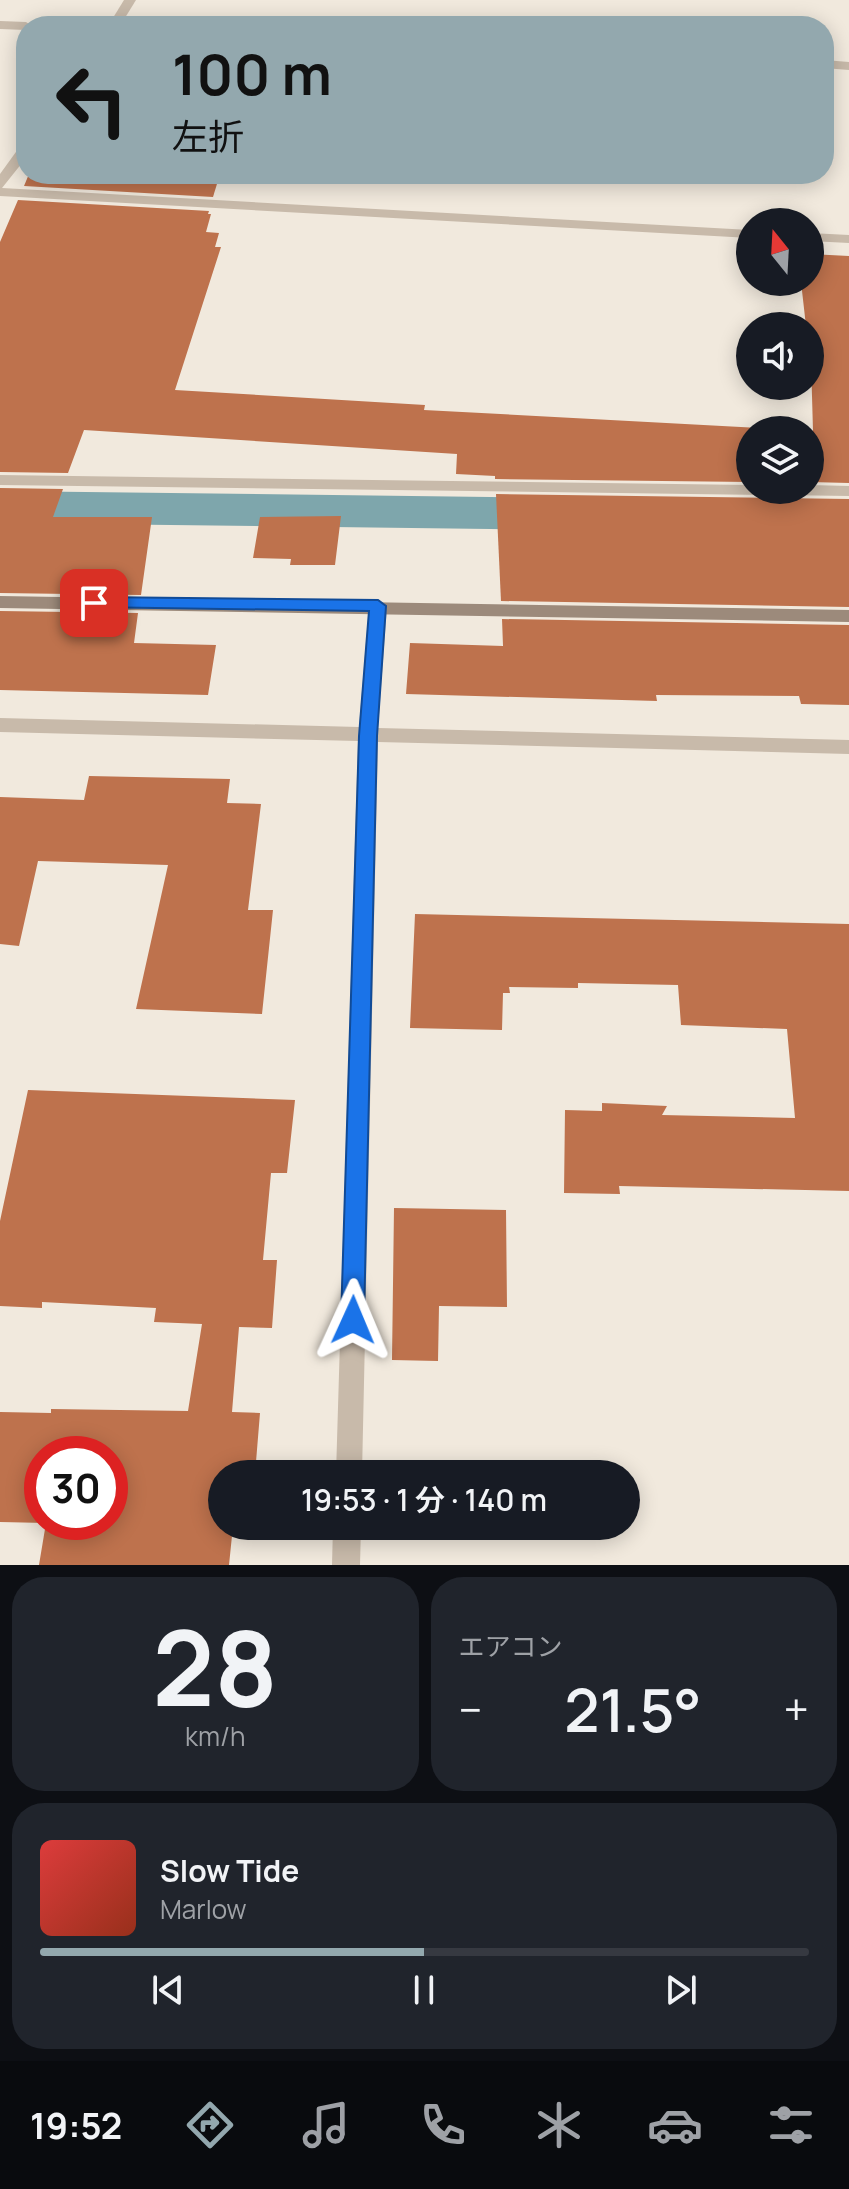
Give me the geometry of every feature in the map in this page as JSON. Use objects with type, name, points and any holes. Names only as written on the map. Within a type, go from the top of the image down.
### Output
[{"type":"street","points":[[0,184],[16,162]]},
{"type":"street","points":[[0,192],[736,233]]},
{"type":"street","points":[[824,238],[849,239]]},
{"type":"street","points":[[0,480],[736,490]]},
{"type":"street","points":[[824,491],[849,491]]},
{"type":"street","points":[[0,602],[849,616]]},
{"type":"street","points":[[349,1460],[368,736],[378,606]]},
{"type":"street","points":[[0,725],[849,747]]},
{"type":"street","points":[[346,1565],[347,1540]]},
{"type":"building","points":[[25,184],[217,184],[213,197]]},
{"type":"building","points":[[18,200],[209,211],[208,214],[211,214],[206,232],[219,233],[215,247],[221,247],[175,390],[425,405],[424,410],[736,427],[736,482],[495,479],[495,476],[456,474],[457,454],[84,430],[68,473],[0,472],[0,242]]},
{"type":"building","points":[[824,255],[849,256],[849,483],[824,482],[824,416],[813,416],[812,400],[824,400],[824,312],[804,312],[803,296],[824,296]]},
{"type":"building","points":[[0,488],[63,489],[53,517],[152,517],[141,595],[0,593]]},
{"type":"building","points":[[496,494],[736,497],[736,504],[824,504],[824,499],[849,499],[849,607],[501,601]]},
{"type":"building","points":[[341,516],[335,565],[290,565],[291,559],[253,558],[260,517]]},
{"type":"building","points":[[0,611],[138,613],[134,643],[216,645],[208,695],[0,690]]},
{"type":"building","points":[[502,619],[849,625],[849,705],[801,704],[799,696],[656,695],[657,701],[406,694],[410,643],[503,646]]},
{"type":"building","points":[[89,776],[230,779],[227,803],[261,804],[248,910],[273,910],[262,1014],[136,1009],[168,865],[38,861],[19,946],[0,944],[0,797],[84,800]]},
{"type":"building","points":[[415,914],[849,924],[849,1191],[619,1186],[620,1194],[564,1193],[565,1110],[602,1111],[602,1103],[667,1106],[662,1115],[795,1118],[787,1029],[681,1025],[678,985],[578,983],[578,988],[509,987],[510,993],[503,993],[502,1030],[410,1028]]},
{"type":"building","points":[[28,1090],[295,1100],[287,1173],[271,1173],[263,1260],[277,1260],[272,1328],[239,1327],[232,1412],[260,1413],[256,1460],[208,1460],[208,1540],[232,1540],[229,1565],[39,1565],[43,1540],[128,1540],[128,1436],[24,1436],[24,1523],[0,1522],[0,1412],[51,1413],[51,1409],[188,1411],[202,1324],[154,1322],[156,1308],[42,1302],[42,1308],[0,1306],[0,1221]]},
{"type":"building","points":[[394,1208],[506,1210],[507,1307],[439,1306],[438,1361],[392,1360]]},
{"type":"waterway","points":[[0,507],[577,514]]},
{"type":"route","points":[[94,603],[378,606],[368,736],[353,1320]]}]
